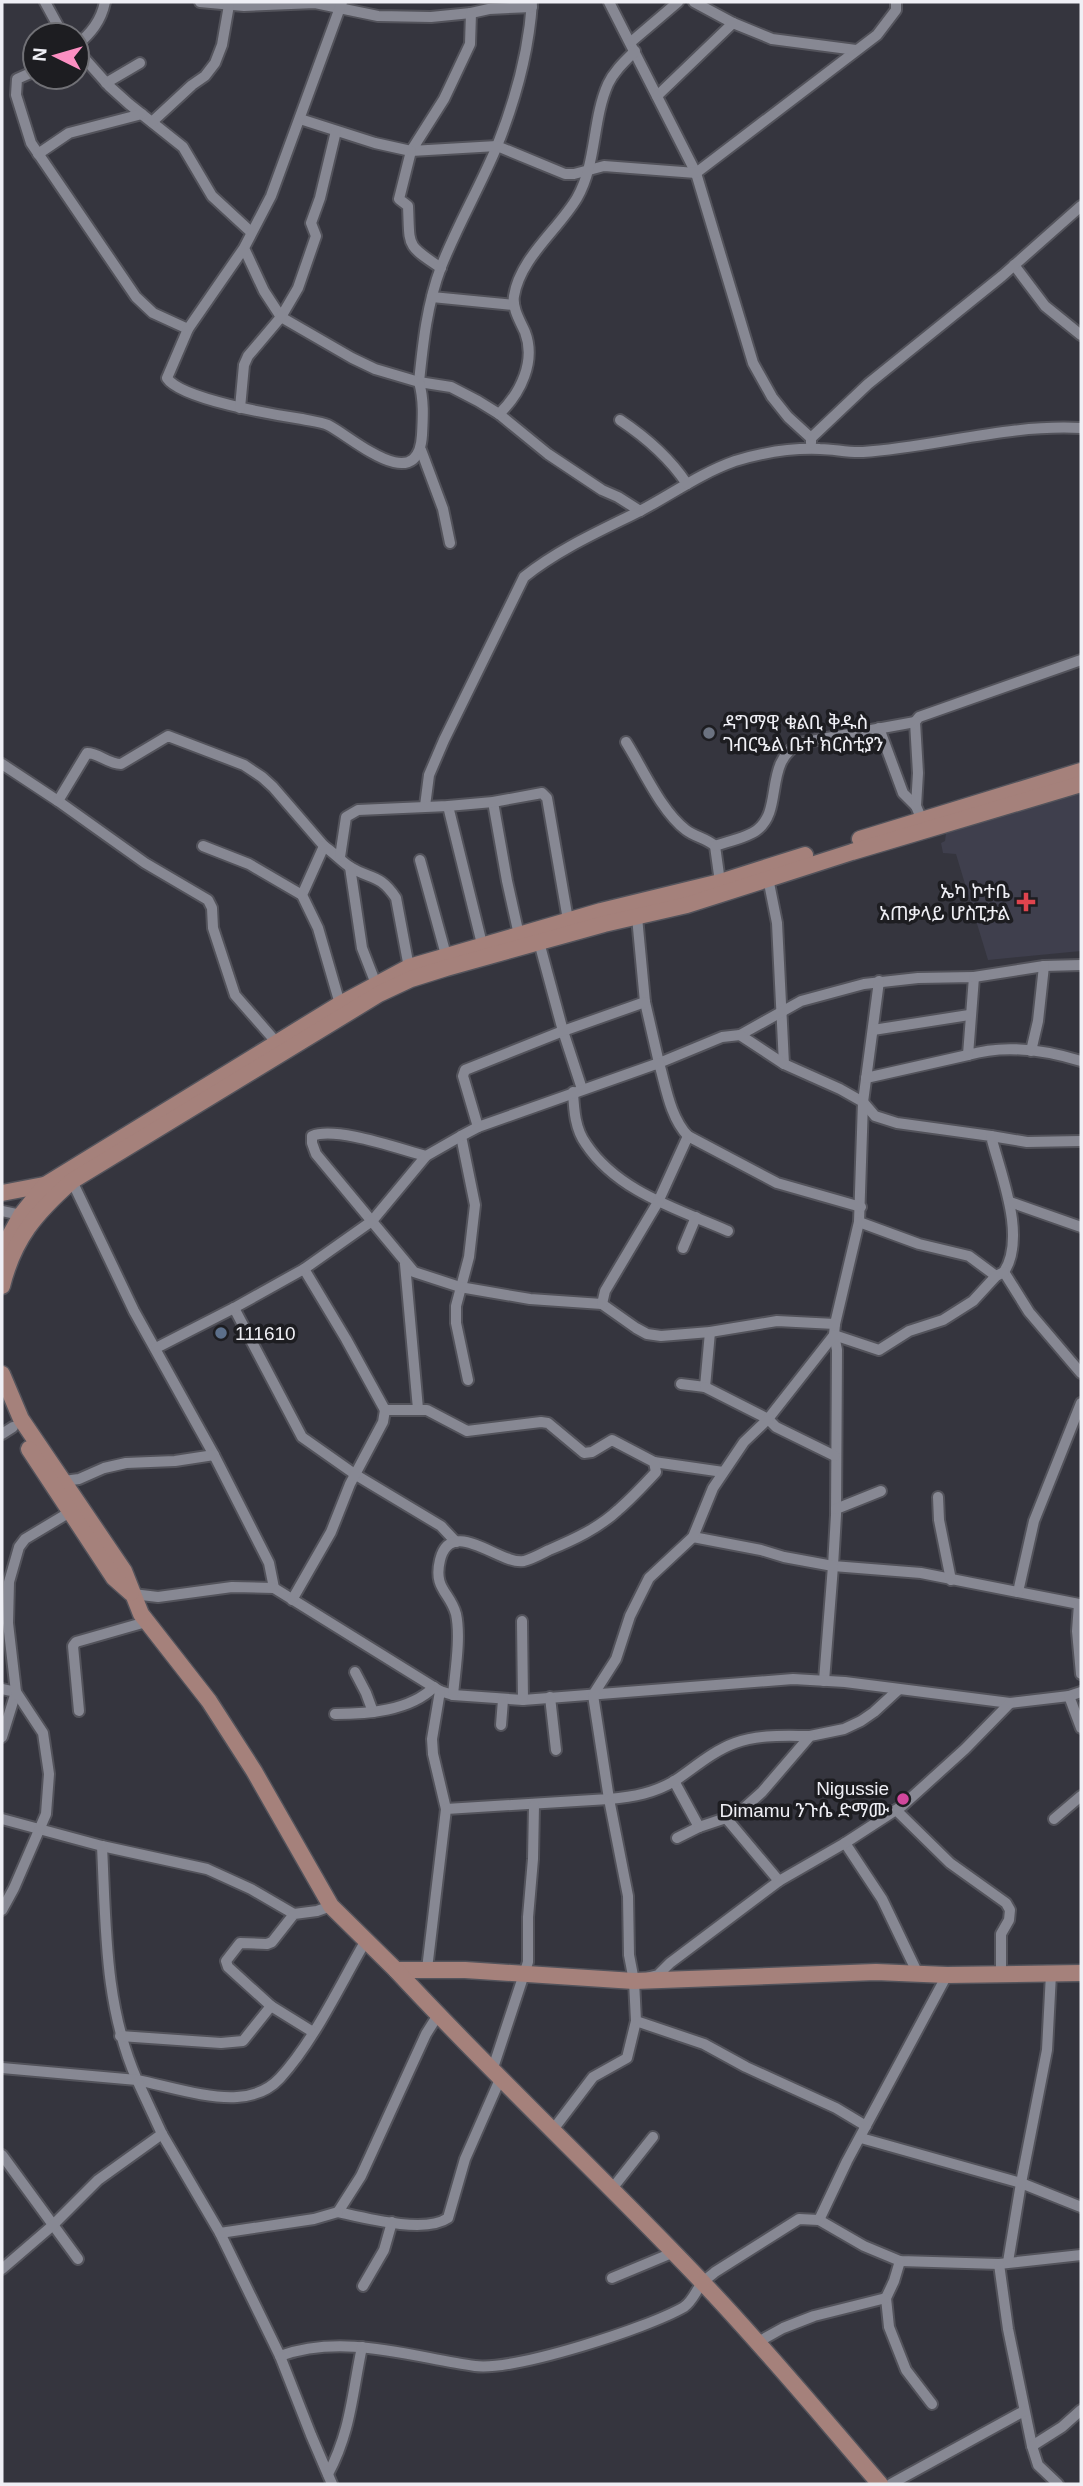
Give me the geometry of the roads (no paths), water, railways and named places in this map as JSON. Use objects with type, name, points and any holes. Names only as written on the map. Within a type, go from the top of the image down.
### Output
[{"type":"street","points":[[45,2],[55,21]]},
{"type":"street","points":[[91,33],[105,2]]},
{"type":"street","points":[[200,2],[229,5],[341,4],[378,16],[431,17],[532,5],[518,86],[497,146],[441,268],[425,330],[419,382],[423,396],[421,450],[443,509],[450,543]]},
{"type":"street","points":[[609,2],[696,173],[753,363],[788,417],[811,443]]},
{"type":"street","points":[[499,414],[513,400],[529,360],[529,347],[514,305],[517,284],[531,259],[578,197],[588,171],[599,110],[609,83],[633,47],[678,2]]},
{"type":"street","points":[[694,2],[733,23],[772,39],[856,50]]},
{"type":"street","points":[[300,119],[411,151],[497,146],[565,174],[604,166],[696,173],[877,35],[896,10],[896,2]]},
{"type":"street","points":[[341,4],[271,197],[244,248],[188,329],[167,377],[170,383],[240,408],[328,425],[373,455],[392,462],[415,458],[421,450]]},
{"type":"street","points":[[152,122],[205,76],[215,63],[222,45],[229,5]]},
{"type":"street","points":[[441,268],[417,252],[409,239],[408,206],[399,199],[411,151],[444,99],[470,44],[471,13]]},
{"type":"street","points":[[657,96],[733,23]]},
{"type":"street","points":[[106,83],[140,64]]},
{"type":"street","points":[[91,66],[106,83],[183,147],[212,196],[251,232]]},
{"type":"street","points":[[21,77],[15,84],[16,95],[31,144],[136,297],[153,313],[188,329]]},
{"type":"street","points":[[38,154],[69,133],[142,114]]},
{"type":"street","points":[[240,408],[244,365],[248,356],[281,317],[298,288],[316,236],[311,223],[320,198],[336,131]]},
{"type":"street","points":[[811,443],[868,384],[1014,265],[1081,206]]},
{"type":"street","points":[[244,248],[264,291],[281,317],[364,364],[419,382],[451,387],[499,414],[548,454],[602,490],[640,511]]},
{"type":"street","points":[[1014,265],[1045,306],[1081,335]]},
{"type":"street","points":[[432,297],[514,305]]},
{"type":"street","points":[[620,420],[673,463],[687,484]]},
{"type":"street","points":[[425,806],[429,775],[444,740],[524,577],[578,541],[640,511],[708,471],[738,460],[811,443],[863,452],[989,434],[1058,427],[1081,428]]},
{"type":"street","points":[[715,846],[758,830],[768,815],[779,765],[790,748],[800,743],[915,722],[931,711],[1081,660]]},
{"type":"street","points":[[915,722],[921,818]]},
{"type":"street","points":[[879,728],[903,793],[921,818]]},
{"type":"street","points":[[58,801],[87,753],[121,764],[163,738],[173,737],[244,765],[262,777],[280,795],[324,846],[340,856],[350,867],[378,878],[396,898],[410,973]]},
{"type":"street","points":[[626,742],[668,810],[687,831],[705,837],[715,846],[720,882]]},
{"type":"street","points":[[2,764],[145,863],[208,900],[212,908],[213,928],[234,995],[277,1043]]},
{"type":"street","points":[[2,1286],[17,1243],[31,1222],[72,1181],[410,973],[446,956],[482,944],[720,882],[1081,771]]},
{"type":"street","points":[[2,1250],[22,1215],[45,1185],[376,984],[410,973],[732,892],[921,818],[1081,784]]},
{"type":"street","points":[[340,856],[346,817],[358,810],[493,802],[542,793],[547,798],[568,920]]},
{"type":"street","points":[[493,802],[519,935]]},
{"type":"street","points":[[448,806],[482,944]]},
{"type":"street","points":[[203,846],[249,864],[302,895],[318,928],[340,1004]]},
{"type":"street","points":[[302,895],[324,846]]},
{"type":"street","points":[[420,860],[446,956]]},
{"type":"street","points":[[350,867],[362,948],[376,984]]},
{"type":"street","points":[[768,878],[777,923],[783,1064]]},
{"type":"street","points":[[637,917],[645,1002],[659,1063],[680,1127],[688,1136],[777,1183],[861,1206]]},
{"type":"street","points":[[539,942],[577,1090],[575,1117],[584,1143],[629,1186],[658,1202],[728,1231]]},
{"type":"street","points":[[156,1348],[304,1269],[372,1221],[426,1156],[478,1127],[722,1038],[740,1035],[801,1001],[879,981],[974,977],[1044,966],[1081,965]]},
{"type":"street","points":[[1031,1051],[1038,1021],[1044,966]]},
{"type":"street","points":[[968,1055],[974,977]]},
{"type":"street","points":[[824,1681],[836,1509],[837,1350],[834,1329],[859,1222],[863,1102],[879,981]]},
{"type":"street","points":[[478,1127],[463,1076],[465,1070],[645,1002]]},
{"type":"street","points":[[873,1030],[969,1015]]},
{"type":"street","points":[[740,1035],[783,1064],[840,1088],[863,1102],[875,1116],[897,1123],[1027,1142],[1081,1142]]},
{"type":"street","points":[[866,1078],[1006,1049],[1081,1061]]},
{"type":"street","points":[[426,1156],[341,1134],[320,1133],[312,1136],[316,1154],[414,1272],[460,1287],[530,1299],[602,1304],[647,1334],[660,1336],[710,1332],[777,1321],[834,1329],[879,1350],[909,1331],[943,1320],[973,1301],[1009,1265],[1013,1237],[1010,1202],[990,1136]]},
{"type":"street","points":[[461,1136],[475,1205],[469,1257],[456,1306],[456,1323],[468,1380]]},
{"type":"street","points":[[602,1304],[605,1291],[658,1202],[688,1136]]},
{"type":"street","points":[[2,1194],[72,1181]]},
{"type":"street","points":[[72,1181],[134,1311],[214,1455],[268,1563],[274,1588]]},
{"type":"street","points":[[1010,1202],[1081,1227]]},
{"type":"street","points":[[2,1211],[22,1215]]},
{"type":"street","points":[[683,1248],[696,1217]]},
{"type":"street","points":[[859,1222],[919,1244],[969,1256],[1000,1274],[1081,1373]]},
{"type":"street","points":[[405,1264],[418,1409]]},
{"type":"street","points":[[292,1600],[331,1532],[350,1484],[383,1422],[385,1410],[304,1269]]},
{"type":"street","points":[[234,1308],[302,1437],[356,1475],[441,1526],[456,1542]]},
{"type":"street","points":[[552,2131],[593,2077],[627,2058],[636,2021],[634,1981],[629,1955],[628,1896],[593,1695],[616,1659],[638,1596],[649,1578],[693,1537],[713,1488],[723,1472],[744,1442],[768,1419],[834,1329]]},
{"type":"street","points":[[705,1387],[710,1332]]},
{"type":"street","points":[[2,1374],[21,1419],[17,1433]]},
{"type":"street","points":[[681,1384],[705,1387],[835,1456]]},
{"type":"street","points":[[1018,1591],[1034,1521],[1081,1403]]},
{"type":"street","points":[[2,1404],[17,1433],[114,1578],[133,1594],[158,1597],[232,1587],[274,1588],[437,1689],[453,1695],[523,1700],[793,1679],[1010,1703],[1069,1696],[1081,1692]]},
{"type":"street","points":[[385,1410],[418,1409],[435,1413],[467,1431],[548,1423],[584,1453],[592,1452],[612,1440],[654,1462],[723,1472]]},
{"type":"street","points":[[17,1433],[64,1481],[124,1571],[146,1622],[209,1701],[254,1772],[331,1906],[703,2283],[758,2342],[880,2484]]},
{"type":"street","points":[[64,1481],[79,1479],[104,1468],[126,1463],[175,1461],[214,1455]]},
{"type":"street","points":[[453,1695],[457,1626],[455,1612],[439,1584],[442,1552],[456,1542],[477,1544],[506,1558],[523,1562],[574,1539],[617,1512],[656,1472],[654,1462]]},
{"type":"street","points":[[836,1509],[881,1491]]},
{"type":"street","points":[[938,1497],[939,1520],[951,1580]]},
{"type":"street","points":[[2,1737],[16,1692],[6,1575],[25,1539],[70,1512]]},
{"type":"street","points":[[693,1537],[761,1550],[784,1558],[833,1566],[921,1573],[1080,1601],[1077,1631],[1081,1674]]},
{"type":"street","points":[[522,1621],[523,1700]]},
{"type":"street","points":[[79,1711],[73,1646],[76,1642],[146,1622]]},
{"type":"street","points":[[355,1672],[373,1712]]},
{"type":"street","points":[[2,1689],[16,1692],[43,1733],[49,1774],[46,1814],[2,1910]]},
{"type":"street","points":[[335,1714],[394,1708],[437,1689]]},
{"type":"street","points":[[427,1969],[446,1809],[433,1754],[437,1689]]},
{"type":"street","points":[[446,1809],[609,1799],[654,1791],[736,1742],[772,1735],[810,1736],[844,1729],[874,1712],[898,1690]]},
{"type":"street","points":[[1069,1696],[1081,1728]]},
{"type":"street","points":[[550,1697],[556,1750]]},
{"type":"street","points":[[501,1726],[503,1700]]},
{"type":"street","points":[[634,1981],[658,1975],[670,1963],[779,1881],[896,1810],[965,1749],[1010,1703]]},
{"type":"street","points":[[677,1838],[743,1809],[762,1792],[810,1736]]},
{"type":"street","points":[[674,1781],[699,1827]]},
{"type":"street","points":[[1054,1819],[1081,1796]]},
{"type":"street","points":[[220,2232],[314,2219],[338,2212],[392,2222],[429,2225],[440,2224],[448,2218],[465,2159],[497,2072],[528,1962],[534,1805]]},
{"type":"street","points":[[896,1810],[950,1863],[982,1883],[1006,1903],[1010,1910],[1009,1920],[1001,1934],[1001,1975]]},
{"type":"street","points":[[726,1818],[779,1881]]},
{"type":"street","points":[[2,1819],[207,1870],[251,1889],[293,1913],[317,1912],[331,1906]]},
{"type":"street","points":[[845,1843],[882,1899],[918,1974]]},
{"type":"street","points":[[102,1846],[109,1984],[120,2036],[136,2080],[162,2134],[220,2232],[281,2356],[330,2479]]},
{"type":"street","points":[[293,1913],[272,1942],[240,1943],[226,1961],[228,1967],[271,2007],[313,2032]]},
{"type":"street","points":[[2,2068],[136,2080],[234,2098],[251,2095],[265,2090],[279,2079],[313,2032],[365,1942]]},
{"type":"street","points":[[396,1970],[427,1969],[634,1981],[876,1972],[947,1975],[1081,1973]]},
{"type":"street","points":[[1051,1974],[1047,2050],[1004,2263],[1008,2329],[1032,2446],[1038,2465],[1058,2484]]},
{"type":"street","points":[[819,2220],[947,1975]]},
{"type":"street","points":[[120,2036],[221,2043],[243,2040],[271,2007]]},
{"type":"street","points":[[338,2212],[360,2176],[426,2034],[438,2015]]},
{"type":"street","points":[[636,2021],[705,2044],[746,2067],[836,2108],[866,2126]]},
{"type":"street","points":[[2,2269],[52,2226],[98,2180],[162,2134]]},
{"type":"street","points":[[611,2190],[653,2137]]},
{"type":"street","points":[[861,2138],[1021,2183],[1081,2207]]},
{"type":"street","points":[[2,2155],[78,2259]]},
{"type":"street","points":[[281,2356],[312,2348],[362,2347],[477,2366],[495,2366],[594,2342],[665,2317],[687,2305],[715,2272],[799,2219],[819,2220],[864,2246],[900,2261],[1004,2263],[1081,2255]]},
{"type":"street","points":[[363,2286],[384,2250],[392,2222]]},
{"type":"street","points":[[612,2278],[672,2253]]},
{"type":"street","points":[[900,2261],[886,2298],[886,2312],[897,2351],[915,2384],[932,2404]]},
{"type":"street","points":[[758,2342],[783,2328],[814,2316],[886,2298]]},
{"type":"street","points":[[330,2479],[349,2423],[362,2347]]},
{"type":"street","points":[[1032,2446],[1062,2427],[1081,2410]]},
{"type":"street","points":[[891,2484],[1024,2412]]},
{"type":"place","name":"ዳግማዊ ቁልቢ ቅዱስ ገብርዔል ቤተ ክርስቲያን","points":[[709,733]]},
{"type":"place","name":"ኤካ ኮተቤ አጠቃላይ ሆስፒታል","points":[[1026,902]]},
{"type":"place","name":"111610","points":[[221,1333]]},
{"type":"place","name":"Nigussie Dimamu ንጉሴ ድማሙ","points":[[903,1799]]}]
